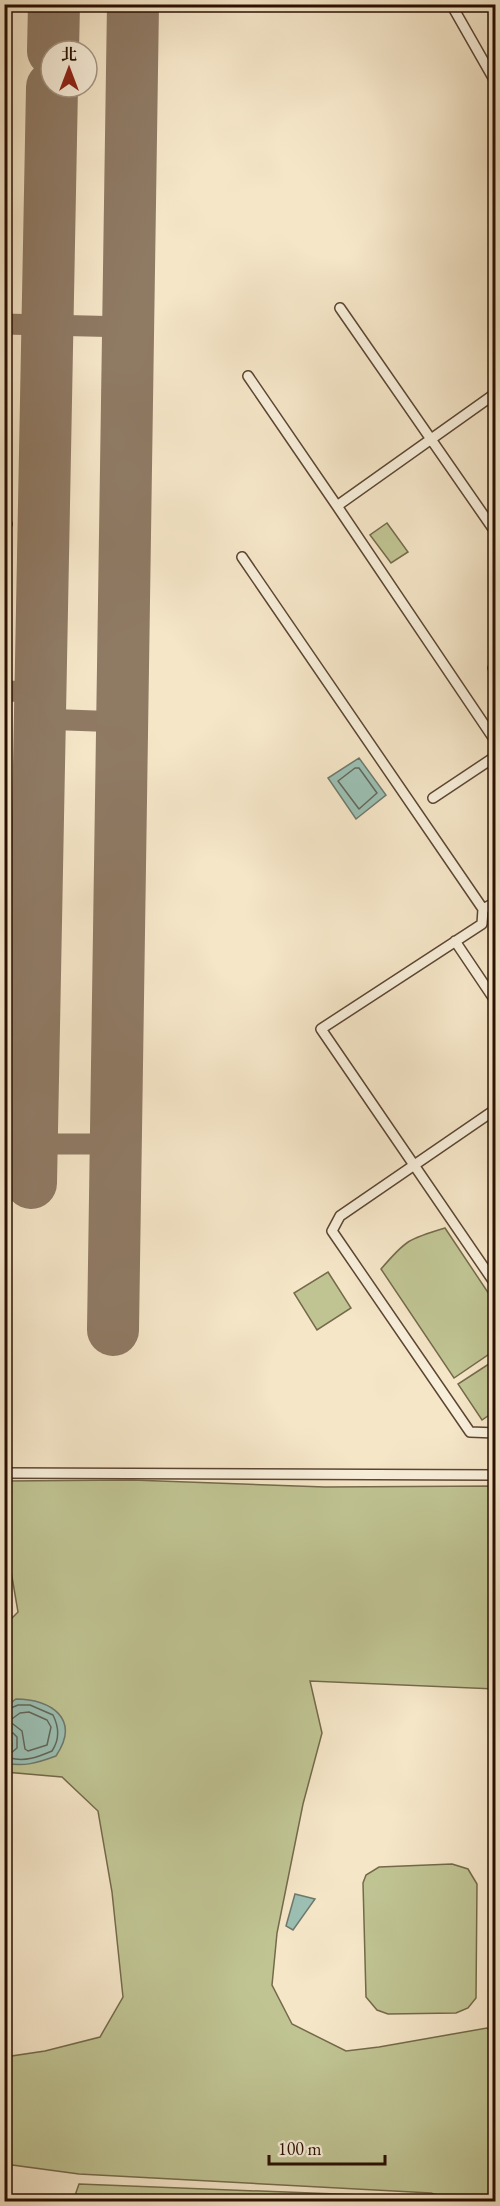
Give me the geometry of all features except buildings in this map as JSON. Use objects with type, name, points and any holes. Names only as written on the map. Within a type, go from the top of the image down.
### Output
[{"type":"street","points":[[451,4],[495,83]]},
{"type":"street","points":[[340,308],[495,533]]},
{"type":"street","points":[[248,376],[338,506],[495,742]]},
{"type":"street","points":[[338,506],[495,393]]},
{"type":"street","points":[[242,557],[483,909],[482,924],[321,1029],[495,1286]]},
{"type":"street","points":[[433,798],[495,756]]},
{"type":"street","points":[[483,909],[495,902]]},
{"type":"street","points":[[455,941],[495,1002]]},
{"type":"street","points":[[495,1108],[340,1216],[332,1231],[470,1432],[495,1433]]},
{"type":"street","points":[[4,1473],[495,1475]]},
{"type":"green space","points":[[387,523],[408,552],[391,563],[370,535]]},
{"type":"green space","points":[[445,1228],[495,1303],[495,1350],[454,1378],[381,1269],[408,1242]]},
{"type":"green space","points":[[328,1272],[351,1308],[317,1330],[294,1293]]},
{"type":"green space","points":[[495,1360],[495,1411],[482,1420],[458,1384]]},
{"type":"green space","points":[[132,1480],[325,1487],[495,1486],[495,1689],[310,1681],[322,1733],[303,1804],[277,1933],[272,1985],[292,2024],[346,2051],[487,2028],[495,2034],[495,2201],[456,2201],[431,2193],[79,2174],[5,2164],[5,2057],[45,2051],[100,2037],[123,1997],[112,1892],[98,1811],[62,1777],[5,1772],[5,1625],[18,1612],[10,1565],[5,1552],[5,1481]]},
{"type":"green space","points":[[452,1864],[468,1869],[477,1884],[476,1998],[468,2008],[456,2013],[388,2014],[377,2010],[366,1997],[363,1883],[366,1875],[379,1867]]},
{"type":"green space","points":[[79,2184],[361,2195],[357,2202],[73,2201]]},
{"type":"water","points":[[359,758],[386,795],[356,819],[328,778]]},
{"type":"water","points":[[16,1699],[29,1700],[51,1707],[64,1722],[63,1743],[56,1756],[31,1764],[5,1763],[5,1749],[12,1746],[11,1738],[5,1736],[5,1707]]},
{"type":"water","points":[[295,1894],[315,1899],[293,1930],[286,1926]]},
{"type":"taxiway","points":[[4,324],[128,327]]},
{"type":"taxiway","points":[[4,691],[40,692]]},
{"type":"taxiway","points":[[40,719],[122,722]]},
{"type":"taxiway","points":[[4,851],[37,852]]},
{"type":"taxiway","points":[[32,1144],[116,1144]]},
{"type":"runway","points":[[53,39],[54,4]]},
{"type":"runway","points":[[113,1330],[133,4]]},
{"type":"runway","points":[[31,1183],[52,99]]}]
